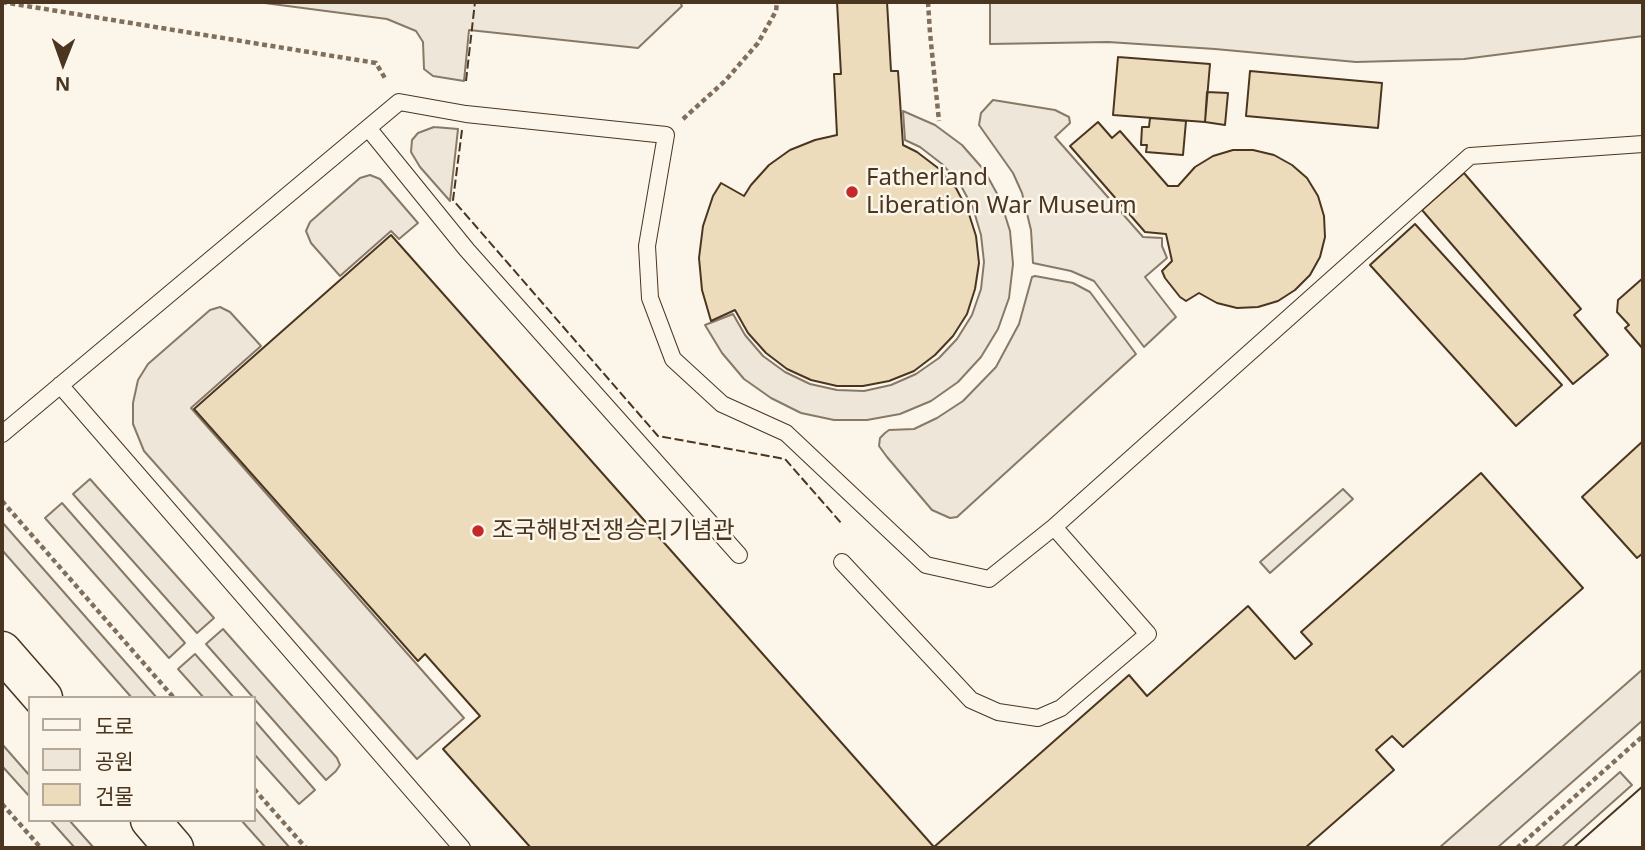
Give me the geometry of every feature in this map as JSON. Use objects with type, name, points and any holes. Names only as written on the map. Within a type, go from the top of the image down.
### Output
[{"type":"main road","points":[[2,651],[41,696]]},
{"type":"main road","points":[[152,822],[174,848]]},
{"type":"lane","points":[[2,434],[399,102],[466,114],[666,135],[647,246],[650,298],[673,359],[722,404],[786,433],[926,565],[989,579],[1054,527],[1470,156],[1643,144]]},
{"type":"lane","points":[[368,128],[467,250],[739,555]]},
{"type":"lane","points":[[60,385],[462,848]]},
{"type":"lane","points":[[842,562],[971,700],[998,712],[1038,718],[1060,708],[1148,634],[1054,527]]},
{"type":"path","points":[[2,2],[376,63],[399,102]]},
{"type":"path","points":[[666,135],[725,81],[758,43],[776,11],[777,2]]},
{"type":"path","points":[[928,2],[939,121]]},
{"type":"path","points":[[2,501],[172,696]]},
{"type":"path","points":[[1517,848],[1643,736]]},
{"type":"path","points":[[256,791],[306,848]]},
{"type":"path","points":[[2,804],[41,848]]},
{"type":"green space","points":[[257,2],[680,2],[682,6],[638,48],[469,30],[464,81],[433,76],[424,69],[423,42],[416,31],[387,19]]},
{"type":"green space","points":[[990,2],[1643,2],[1643,36],[1464,59],[1356,62],[1108,42],[990,44]]},
{"type":"green space","points":[[993,100],[1055,110],[1069,117],[1070,123],[1055,137],[1143,237],[1162,238],[1167,258],[1145,277],[1176,317],[1144,347],[1094,281],[1071,271],[1033,263],[1031,230],[1022,193],[1013,173],[979,125],[981,113]]},
{"type":"green space","points":[[903,111],[935,125],[962,145],[984,170],[1000,199],[1010,231],[1013,264],[1009,298],[998,329],[981,357],[958,382],[931,401],[900,414],[867,420],[834,420],[801,413],[771,398],[744,379],[722,353],[705,325],[733,314],[745,335],[763,356],[785,372],[810,384],[837,390],[864,391],[891,385],[916,374],[939,358],[957,339],[972,315],[981,289],[984,262],[981,235],[973,208],[960,184],[942,164],[920,147],[905,140]]},
{"type":"green space","points":[[434,127],[458,129],[450,201],[420,167],[411,152],[412,140],[418,133]]},
{"type":"green space","points":[[370,175],[380,179],[418,223],[399,239],[391,231],[340,276],[311,243],[306,231],[310,222],[360,178]]},
{"type":"green space","points":[[1032,277],[1073,283],[1090,292],[1136,354],[957,517],[950,518],[932,510],[879,446],[880,438],[889,430],[914,429],[937,418],[963,401],[996,367],[1019,324]]},
{"type":"green space","points":[[220,307],[230,312],[261,346],[191,408],[464,718],[417,759],[144,451],[133,424],[133,403],[138,380],[148,364],[210,310]]},
{"type":"green space","points":[[90,479],[214,618],[197,633],[73,494]]},
{"type":"green space","points":[[62,503],[185,643],[169,658],[45,518]]},
{"type":"green space","points":[[2,522],[155,696],[130,696],[2,550]]},
{"type":"green space","points":[[223,629],[337,758],[340,765],[336,771],[326,780],[256,701],[256,696],[252,696],[206,644]]},
{"type":"green space","points":[[195,654],[232,696],[202,696],[178,669]]},
{"type":"green space","points":[[1643,669],[1643,720],[1497,848],[1439,848]]},
{"type":"green space","points":[[256,722],[315,790],[299,804],[256,756]]},
{"type":"green space","points":[[2,744],[28,774],[28,795],[2,766]]},
{"type":"green space","points":[[1620,772],[1632,785],[1561,848],[1534,848]]},
{"type":"green space","points":[[256,809],[290,848],[266,848],[243,822],[256,822]]},
{"type":"green space","points":[[52,822],[71,822],[94,848],[75,848]]},
{"type":"shaded area","points":[[1343,489],[1353,499],[1270,573],[1260,562]]},
{"type":"building","name":"Fatherland Liberation War Museum","points":[[837,2],[887,2],[891,71],[898,71],[903,145],[938,168],[956,188],[968,211],[976,236],[979,263],[967,314],[953,336],[935,355],[914,371],[889,381],[863,386],[837,386],[811,380],[787,369],[766,353],[748,333],[735,310],[711,321],[702,290],[699,258],[703,226],[713,196],[721,183],[744,196],[769,165],[790,150],[837,135],[834,74],[841,74]]},
{"type":"building","points":[[1118,57],[1210,64],[1205,122],[1113,115]]},
{"type":"building","points":[[1250,71],[1382,83],[1378,128],[1246,116]]},
{"type":"building","points":[[1207,92],[1228,93],[1225,125],[1205,122]]},
{"type":"building","points":[[1150,118],[1186,121],[1183,155],[1146,152],[1147,145],[1141,145],[1142,127],[1149,127]]},
{"type":"building","points":[[1098,122],[1112,138],[1120,131],[1168,186],[1178,186],[1195,167],[1213,156],[1233,150],[1253,150],[1274,155],[1292,165],[1307,178],[1318,196],[1324,216],[1325,237],[1320,257],[1310,275],[1295,290],[1278,301],[1258,307],[1237,308],[1217,303],[1199,293],[1186,301],[1180,297],[1162,271],[1172,261],[1166,234],[1145,232],[1070,146]]},
{"type":"building","points":[[1464,173],[1581,309],[1574,315],[1608,355],[1573,384],[1422,210]]},
{"type":"building","points":[[1415,224],[1562,385],[1516,426],[1370,265]]},
{"type":"building","name":"조국해방전쟁승리기념관","points":[[391,235],[934,847],[1129,675],[1147,696],[1248,606],[1295,659],[1312,644],[1301,632],[1481,473],[1583,588],[1403,747],[1392,736],[1376,750],[1394,770],[1305,848],[531,848],[443,749],[480,716],[425,654],[418,661],[194,409]]},
{"type":"building","points":[[1643,278],[1643,349],[1625,328],[1629,325],[1617,312],[1618,300]]},
{"type":"building","points":[[1643,441],[1643,553],[1637,558],[1582,497]]},
{"type":"tram line","points":[[1573,848],[1643,786]]},
{"type":"fence","points":[[466,81],[475,2]]},
{"type":"fence","points":[[462,130],[453,200],[658,436],[785,459],[842,524]]},
{"type":"place","name":"Fatherland Liberation War Museum","points":[[852,192]]},
{"type":"place","name":"조국해방전쟁승리기념관","points":[[478,531]]}]
